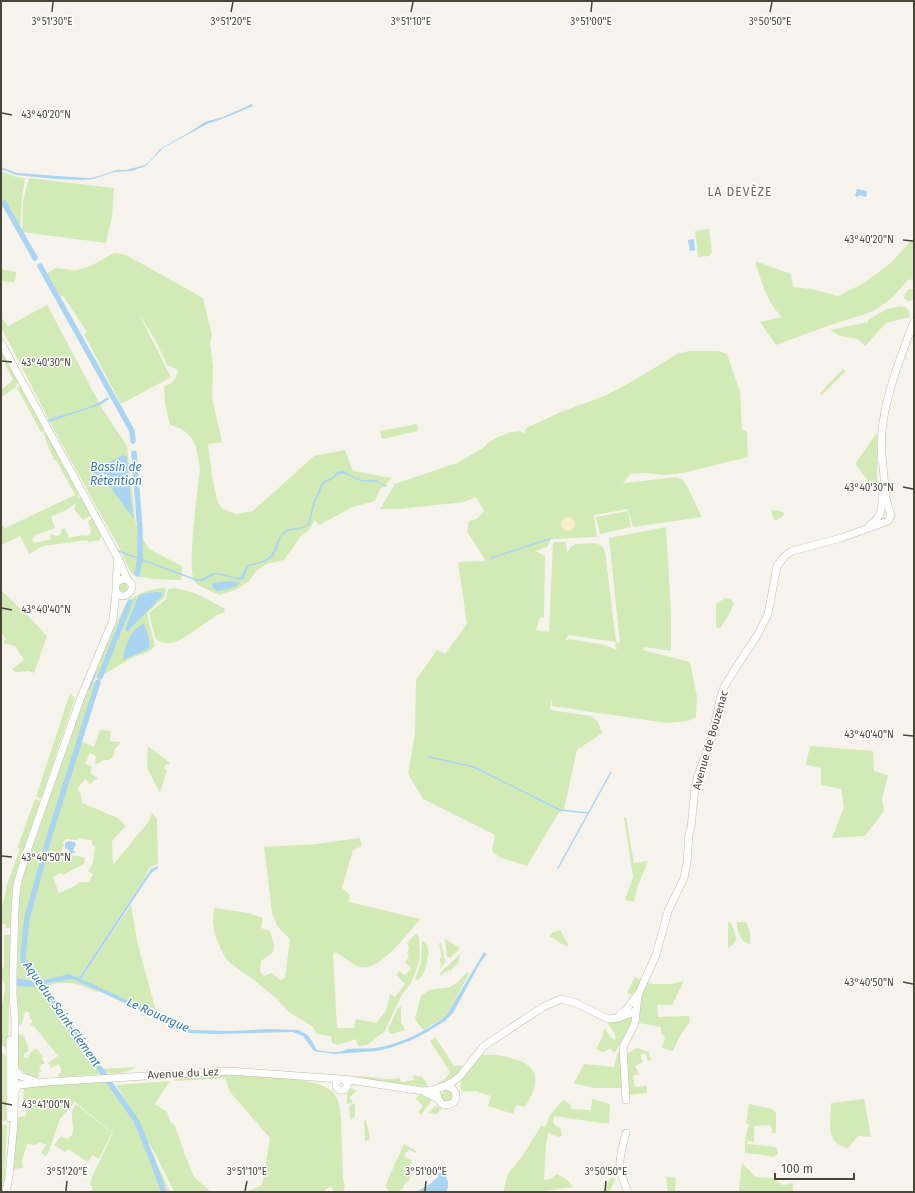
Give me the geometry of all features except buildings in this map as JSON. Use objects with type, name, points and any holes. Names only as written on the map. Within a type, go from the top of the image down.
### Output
[{"type":"street","name":"Avenue de Bouzenac","points":[[633,1012],[638,995],[656,954],[667,914],[672,909],[688,877],[691,858],[691,828],[696,781],[712,737],[721,696],[727,681],[762,627],[770,606],[777,566],[784,557],[792,551],[841,538],[862,530],[884,516],[882,429],[887,402],[914,321]]},
{"type":"street","points":[[1,343],[117,556],[127,579],[133,586],[132,591],[114,618],[86,681],[20,874],[16,901],[13,974],[15,1012],[12,1066],[15,1093],[13,1138],[10,1160]]},
{"type":"street","points":[[114,618],[115,588],[118,570],[117,556]]},
{"type":"street","points":[[116,583],[120,579],[127,579]]},
{"type":"street","points":[[116,591],[121,595],[128,595]]},
{"type":"street","points":[[423,1091],[437,1098],[442,1104],[451,1104],[456,1099],[455,1091],[459,1078],[484,1046],[544,1007],[563,999],[576,1003],[604,1018],[610,1019],[633,1012],[635,1022],[623,1048],[626,1100]]},
{"type":"street","points":[[12,1066],[24,1081],[17,1087],[15,1093]]},
{"type":"street","name":"Avenue du Lez","points":[[13,1081],[47,1082],[229,1071],[281,1074],[319,1079],[342,1079],[423,1091]]},
{"type":"street","points":[[437,1098],[438,1092],[443,1087],[459,1078]]},
{"type":"street","name":"Avenue du Lez","points":[[319,1079],[336,1088]]},
{"type":"street","points":[[347,1087],[347,1083],[342,1079],[336,1082],[336,1088],[341,1091],[356,1083],[363,1082]]},
{"type":"street","points":[[10,1192],[9,1177],[13,1081]]},
{"type":"street","points":[[423,1091],[443,1087],[452,1088],[455,1091]]},
{"type":"street","points":[[626,1134],[619,1163],[620,1175],[626,1189]]},
{"type":"street","points":[[6,1192],[9,1177]]},
{"type":"green space","points":[[1,171],[16,177],[25,178],[20,228],[1,205]]},
{"type":"green space","points":[[29,178],[114,188],[112,217],[106,243],[22,232],[23,201]]},
{"type":"green space","points":[[709,229],[712,252],[709,256],[698,257],[695,231]]},
{"type":"green space","points":[[914,237],[914,281],[909,279],[897,293],[873,311],[776,345],[760,322],[782,317],[768,298],[755,261],[791,274],[793,287],[811,289],[838,296],[864,283],[892,262]]},
{"type":"green space","points":[[115,253],[126,255],[203,298],[212,335],[210,343],[213,366],[212,397],[222,442],[208,444],[212,477],[218,503],[223,509],[236,514],[253,511],[314,456],[345,450],[353,471],[392,478],[380,490],[375,501],[353,507],[319,525],[315,520],[309,530],[301,536],[284,560],[266,564],[256,571],[249,581],[237,589],[220,595],[197,584],[193,575],[192,546],[200,469],[199,461],[196,447],[190,436],[185,431],[170,425],[165,404],[164,386],[174,381],[178,370],[167,365],[157,343],[138,312],[171,377],[121,404],[84,334],[87,332],[46,274],[56,268],[75,271],[82,269]]},
{"type":"green space","points":[[1,269],[16,272],[15,281],[1,281]]},
{"type":"green space","points":[[909,289],[914,289],[914,300],[908,301],[904,298]]},
{"type":"green space","points":[[47,305],[102,408],[127,446],[136,525],[149,549],[182,566],[181,580],[153,579],[140,577],[131,573],[117,543],[51,424],[1,327],[1,317],[8,326]]},
{"type":"green space","points":[[901,306],[905,307],[909,311],[910,317],[886,323],[865,346],[858,339],[840,336],[830,330],[868,322],[868,320],[887,309]]},
{"type":"green space","points":[[689,351],[718,351],[727,354],[740,392],[742,429],[747,432],[748,457],[683,473],[662,475],[646,473],[630,474],[622,485],[625,483],[676,477],[682,479],[702,517],[633,527],[628,509],[594,515],[597,537],[551,539],[547,547],[535,551],[545,556],[544,618],[540,617],[536,630],[549,632],[553,542],[566,542],[567,553],[571,547],[576,544],[595,543],[602,546],[605,551],[616,642],[620,643],[609,538],[666,527],[671,612],[671,651],[644,647],[643,650],[690,662],[697,697],[696,717],[688,721],[667,723],[552,706],[552,699],[550,710],[591,716],[598,722],[602,733],[577,750],[564,809],[558,814],[527,866],[499,857],[492,851],[495,835],[423,799],[408,774],[415,733],[416,680],[437,650],[445,654],[467,624],[458,562],[486,561],[467,531],[469,521],[477,519],[484,511],[476,497],[464,502],[399,509],[380,509],[395,484],[457,463],[483,448],[498,437],[511,432],[520,431],[524,434],[526,428],[561,412],[604,396],[633,381],[677,354]],"holes":[[[569,635],[616,642],[615,645],[617,650],[605,645],[569,639],[565,641]]]},
{"type":"green space","points":[[3,354],[18,382],[15,388],[1,397],[1,390],[13,380],[1,356]]},
{"type":"green space","points":[[843,369],[846,371],[822,395],[820,393]]},
{"type":"green space","points":[[20,386],[44,429],[41,432],[17,388]]},
{"type":"green space","points":[[417,424],[418,431],[382,439],[380,431]]},
{"type":"green space","points":[[43,433],[46,433],[79,494],[77,496],[78,498],[81,497],[90,516],[83,520],[74,509],[76,503],[66,510],[51,517],[55,528],[36,535],[32,540],[35,543],[51,539],[50,534],[57,536],[61,534],[61,530],[65,528],[69,538],[82,535],[86,536],[90,534],[91,530],[88,521],[93,518],[101,535],[100,540],[88,542],[87,540],[43,546],[29,554],[20,536],[1,545],[1,524],[5,528],[75,495],[56,460],[54,460]]},
{"type":"green space","points":[[876,434],[877,435],[877,492],[855,464]]},
{"type":"green space","points":[[773,510],[784,513],[783,516],[777,520],[774,520],[771,511]]},
{"type":"green space","points":[[628,511],[631,527],[600,534],[596,517]]},
{"type":"green space","points":[[123,582],[128,587],[123,592],[118,587]]},
{"type":"green space","points":[[166,588],[165,597],[147,613],[155,646],[149,651],[130,659],[94,679],[94,683],[99,682],[81,741],[94,747],[100,730],[111,731],[110,741],[120,742],[120,744],[115,749],[113,757],[97,764],[95,763],[96,756],[90,753],[85,764],[92,767],[90,773],[98,778],[90,784],[86,779],[77,788],[81,794],[82,803],[118,818],[126,826],[112,841],[113,865],[149,821],[152,813],[157,819],[158,864],[150,867],[142,882],[79,978],[70,975],[38,983],[41,990],[100,1074],[59,1077],[58,1074],[61,1073],[61,1068],[58,1064],[51,1068],[48,1063],[58,1056],[33,1025],[31,1026],[30,1024],[33,1022],[30,1018],[29,1012],[25,1012],[21,1025],[17,1024],[15,987],[17,976],[20,893],[23,875],[89,684],[123,609],[131,599],[136,596],[147,591]],"holes":[[[78,838],[91,840],[93,846],[95,846],[93,863],[88,871],[93,874],[89,882],[79,882],[75,886],[59,893],[53,877],[61,873],[63,875],[84,864],[85,858],[63,855],[63,842],[66,839],[78,840]]]},
{"type":"green space","points":[[175,588],[195,593],[224,608],[225,612],[213,617],[214,618],[177,641],[169,643],[162,642],[155,638],[149,613],[166,599],[168,589]]},
{"type":"green space","points":[[1,590],[47,636],[34,673],[29,671],[15,672],[12,669],[24,660],[15,646],[3,643],[6,639],[1,633]]},
{"type":"green space","points":[[725,598],[731,599],[734,604],[720,628],[717,628],[716,604]]},
{"type":"green space","points":[[70,693],[75,698],[42,796],[40,798],[36,797]]},
{"type":"green space","points":[[148,746],[170,763],[169,765],[166,764],[164,768],[167,770],[160,793],[147,768]]},
{"type":"green space","points":[[810,746],[873,751],[874,771],[888,775],[882,799],[884,811],[865,836],[832,838],[844,807],[841,789],[821,785],[821,768],[806,765]]},
{"type":"green space","points":[[35,799],[40,801],[16,874],[13,886],[11,923],[10,928],[6,928],[5,924],[1,924],[1,909],[6,887],[19,852],[18,846]]},
{"type":"green space","points":[[624,817],[626,817],[634,863],[648,861],[638,885],[634,902],[625,900],[633,877]]},
{"type":"green space","points":[[360,838],[362,846],[353,850],[342,888],[350,895],[349,902],[420,919],[394,949],[377,963],[362,967],[335,952],[333,954],[337,1028],[354,1028],[356,1019],[376,1023],[386,1011],[390,994],[395,997],[405,984],[396,975],[399,971],[405,975],[411,969],[405,962],[409,957],[407,954],[409,949],[407,943],[416,933],[419,936],[420,957],[412,981],[401,996],[385,1031],[367,1045],[358,1046],[356,1039],[338,1045],[332,1043],[331,1036],[317,1034],[312,1026],[290,1013],[275,997],[230,963],[225,957],[217,941],[213,921],[214,908],[248,913],[263,918],[261,928],[270,931],[274,945],[273,952],[261,961],[260,971],[264,976],[272,973],[280,980],[285,978],[290,939],[277,926],[272,912],[264,847],[316,844]]},
{"type":"green space","points":[[131,905],[138,945],[156,1011],[154,1012],[81,979]]},
{"type":"green space","points":[[728,922],[731,923],[736,940],[735,943],[728,948]]},
{"type":"green space","points":[[737,922],[746,922],[750,931],[750,944],[741,939]]},
{"type":"green space","points":[[560,930],[568,944],[567,947],[549,936]]},
{"type":"green space","points":[[4,935],[11,935],[8,1045],[6,1048],[1,1045],[1,1011],[5,989],[5,985],[1,977],[1,968],[4,967]]},
{"type":"green space","points":[[445,939],[460,948],[450,958],[447,957]]},
{"type":"green space","points":[[422,941],[427,945],[429,955],[427,956],[424,972],[418,980],[415,979],[421,962]]},
{"type":"green space","points":[[439,943],[441,943],[445,962],[440,969],[440,958],[442,958]]},
{"type":"green space","points":[[460,954],[459,962],[450,971],[449,970],[441,975],[439,974]]},
{"type":"green space","points":[[467,972],[469,974],[446,1016],[423,1030],[415,1019],[421,996],[429,990],[450,987],[457,983]]},
{"type":"green space","points":[[635,977],[652,984],[671,984],[684,981],[672,1005],[657,1005],[658,1017],[689,1016],[690,1022],[681,1034],[673,1051],[662,1048],[665,1037],[661,1033],[661,1027],[639,1023],[641,999],[627,993]]},
{"type":"green space","points":[[73,978],[98,991],[97,992],[71,983],[59,983],[42,986],[52,982]]},
{"type":"green space","points":[[44,986],[103,1069],[137,1067],[119,1073],[101,1072],[42,988]]},
{"type":"green space","points":[[401,1006],[401,1022],[405,1030],[392,1034],[388,1030],[397,1009]]},
{"type":"green space","points":[[631,1016],[633,1017],[633,1020],[614,1053],[611,1049],[603,1052],[596,1049],[602,1038],[604,1028],[611,1038],[616,1040],[614,1032],[607,1022],[619,1021]]},
{"type":"green space","points":[[17,1033],[24,1036],[29,1050],[28,1052],[24,1053],[24,1057],[29,1057],[30,1053],[36,1048],[43,1056],[42,1059],[45,1063],[39,1066],[41,1072],[38,1073],[40,1077],[24,1072],[20,1068],[17,1056]]},
{"type":"green space","points":[[435,1037],[454,1066],[460,1065],[463,1068],[451,1080],[440,1086],[438,1083],[446,1078],[450,1072],[430,1041]]},
{"type":"green space","points":[[637,1048],[649,1052],[651,1060],[648,1061],[645,1053],[640,1055],[643,1062],[635,1066],[639,1074],[633,1076],[635,1087],[647,1086],[647,1093],[628,1095],[626,1058],[628,1053]]},
{"type":"green space","points":[[2,1052],[7,1057],[7,1119],[5,1121],[1,1121]]},
{"type":"green space","points":[[618,1052],[621,1052],[624,1088],[594,1088],[574,1083],[584,1064],[614,1067]]},
{"type":"green space","points":[[477,1054],[508,1057],[527,1065],[532,1070],[535,1076],[535,1085],[532,1095],[525,1107],[516,1105],[513,1114],[488,1106],[491,1096],[476,1091],[462,1092],[462,1076]]},
{"type":"green space","points":[[252,1074],[284,1077],[311,1082],[331,1090],[336,1096],[341,1115],[343,1174],[345,1186],[343,1192],[335,1192],[330,1186],[323,1192],[246,1192],[262,1185],[270,1138],[230,1092],[225,1078],[175,1081],[174,1077]]},
{"type":"green space","points":[[413,1075],[422,1077],[427,1084],[427,1087],[357,1078],[356,1076],[390,1079],[400,1078],[401,1082],[414,1080]]},
{"type":"green space","points":[[106,1081],[134,1121],[146,1149],[153,1155],[170,1192],[166,1192],[167,1187],[160,1186],[161,1192],[92,1191],[92,1186],[90,1185],[92,1177],[113,1133],[75,1102],[60,1119],[46,1156],[41,1153],[46,1145],[39,1142],[35,1145],[27,1144],[22,1161],[23,1168],[14,1169],[17,1118],[25,1116],[27,1112],[23,1101],[24,1086]]},
{"type":"green space","points":[[170,1081],[154,1105],[157,1105],[167,1112],[170,1121],[175,1126],[194,1177],[211,1192],[174,1192],[155,1153],[144,1136],[140,1124],[116,1085]]},
{"type":"green space","points":[[351,1088],[357,1091],[350,1097],[353,1103],[347,1104],[347,1095]]},
{"type":"green space","points":[[445,1090],[449,1090],[453,1096],[449,1102],[445,1102],[441,1098],[441,1094]]},
{"type":"green space","points":[[421,1095],[429,1097],[432,1100],[421,1115],[418,1112],[423,1106],[416,1099]]},
{"type":"green space","points":[[592,1099],[610,1104],[609,1123],[554,1116],[553,1123],[561,1129],[562,1136],[559,1137],[548,1133],[544,1180],[550,1179],[557,1174],[566,1179],[573,1187],[537,1192],[503,1192],[508,1174],[523,1155],[541,1126],[545,1127],[550,1115],[563,1100],[570,1104],[572,1109],[591,1110]]},
{"type":"green space","points":[[864,1099],[871,1137],[858,1136],[848,1148],[840,1145],[835,1142],[830,1131],[831,1103]]},
{"type":"green space","points":[[76,1104],[112,1133],[99,1159],[92,1155],[88,1162],[68,1149],[65,1152],[54,1145],[61,1136],[67,1139],[73,1133],[72,1113]]},
{"type":"green space","points":[[352,1104],[355,1104],[355,1117],[350,1120],[349,1107]]},
{"type":"green space","points":[[749,1104],[772,1109],[776,1113],[776,1133],[771,1133],[772,1129],[770,1125],[754,1126],[754,1142],[748,1141],[747,1144],[745,1143],[747,1130],[750,1124],[746,1124]]},
{"type":"green space","points":[[435,1106],[441,1108],[442,1110],[439,1110],[438,1114],[428,1113]]},
{"type":"green space","points":[[366,1120],[370,1138],[369,1140],[365,1141],[364,1121]]},
{"type":"green space","points":[[1,1124],[7,1125],[4,1192],[1,1192]]},
{"type":"green space","points":[[404,1144],[416,1151],[416,1153],[409,1150],[406,1152],[404,1157],[412,1160],[410,1167],[414,1169],[408,1182],[406,1181],[402,1190],[400,1189],[399,1192],[390,1192],[385,1186]]},
{"type":"green space","points":[[745,1144],[776,1147],[778,1153],[774,1157],[745,1153]]},
{"type":"green space","points":[[742,1163],[756,1177],[773,1178],[783,1185],[793,1183],[793,1192],[740,1192],[739,1189]]},
{"type":"green space","points":[[611,1177],[616,1179],[609,1192],[603,1192]]},
{"type":"green space","points":[[666,1177],[676,1178],[675,1192],[668,1192]]},
{"type":"sand","points":[[568,517],[573,519],[575,524],[573,529],[568,531],[563,529],[561,524],[563,519]]},
{"type":"water","points":[[252,104],[253,106],[207,124],[163,148],[146,166],[131,171],[114,172],[93,179],[81,180],[16,175],[1,169],[1,167],[17,173],[86,178],[92,178],[117,170],[126,170],[145,165],[160,149],[205,122],[223,117]]},
{"type":"water","points":[[857,189],[867,191],[866,197],[859,195],[858,197],[855,196]]},
{"type":"water","points":[[694,239],[695,250],[690,251],[688,240]]},
{"type":"water","points":[[108,397],[109,399],[102,404],[49,422],[47,420],[87,408]]},
{"type":"water","name":"Bassin de Rétention","points":[[123,455],[127,457],[133,518],[108,484],[93,472]]},
{"type":"water","points":[[343,471],[361,480],[376,480],[387,486],[386,487],[378,482],[360,481],[346,474],[338,474],[325,483],[322,487],[315,503],[309,525],[283,534],[273,555],[262,563],[248,566],[244,578],[241,580],[216,574],[203,581],[197,581],[119,552],[118,550],[196,579],[202,579],[214,573],[241,577],[247,565],[261,561],[270,556],[279,537],[285,531],[307,525],[313,503],[322,483],[333,477],[337,472]]},
{"type":"water","points":[[230,581],[240,583],[233,587],[217,591],[213,587],[212,583]]},
{"type":"water","points":[[157,592],[163,593],[161,597],[127,632],[125,629],[138,597],[141,594]]},
{"type":"water","points":[[144,624],[149,640],[148,649],[123,660],[129,639],[135,629]]},
{"type":"water","points":[[69,841],[76,844],[73,850],[76,853],[69,853],[69,850],[65,848],[65,843]]},
{"type":"water","name":"Le Rouargue","points":[[158,866],[158,868],[151,873],[81,979],[192,1030],[298,1030],[308,1035],[317,1050],[331,1052],[385,1046],[413,1036],[446,1016],[484,952],[487,954],[480,963],[453,1013],[445,1021],[412,1040],[390,1048],[377,1051],[334,1054],[314,1051],[303,1036],[293,1032],[217,1034],[189,1033],[73,979],[48,983],[39,987],[17,986],[17,978],[37,982],[69,974],[79,978],[151,869]]},
{"type":"water","points":[[438,1173],[444,1173],[447,1178],[448,1185],[446,1192],[416,1192],[430,1184],[438,1177]]},
{"type":"waterway","name":"Aqueduc Saint-Clément","points":[[4,203],[35,258]]},
{"type":"waterway","name":"Aqueduc Saint-Clément","points":[[40,266],[132,431],[133,441]]},
{"type":"waterway","name":"Aqueduc Saint-Clément","points":[[134,453],[140,530],[140,560],[137,574]]},
{"type":"waterway","points":[[491,558],[549,539]]},
{"type":"waterway","name":"Aqueduc Saint-Clément","points":[[100,677],[130,602]]},
{"type":"waterway","points":[[89,689],[95,675]]},
{"type":"waterway","name":"Aqueduc Saint-Clément","points":[[98,682],[50,834],[27,918],[23,955],[24,962],[137,1122],[149,1152]]},
{"type":"waterway","points":[[429,757],[474,767],[560,810],[588,813]]},
{"type":"waterway","points":[[558,868],[611,772]]},
{"type":"waterway","name":"Aqueduc Saint-Clément","points":[[150,1154],[164,1192]]},
{"type":"district","name":"LA DEVÈZE","points":[[740,192]]}]
